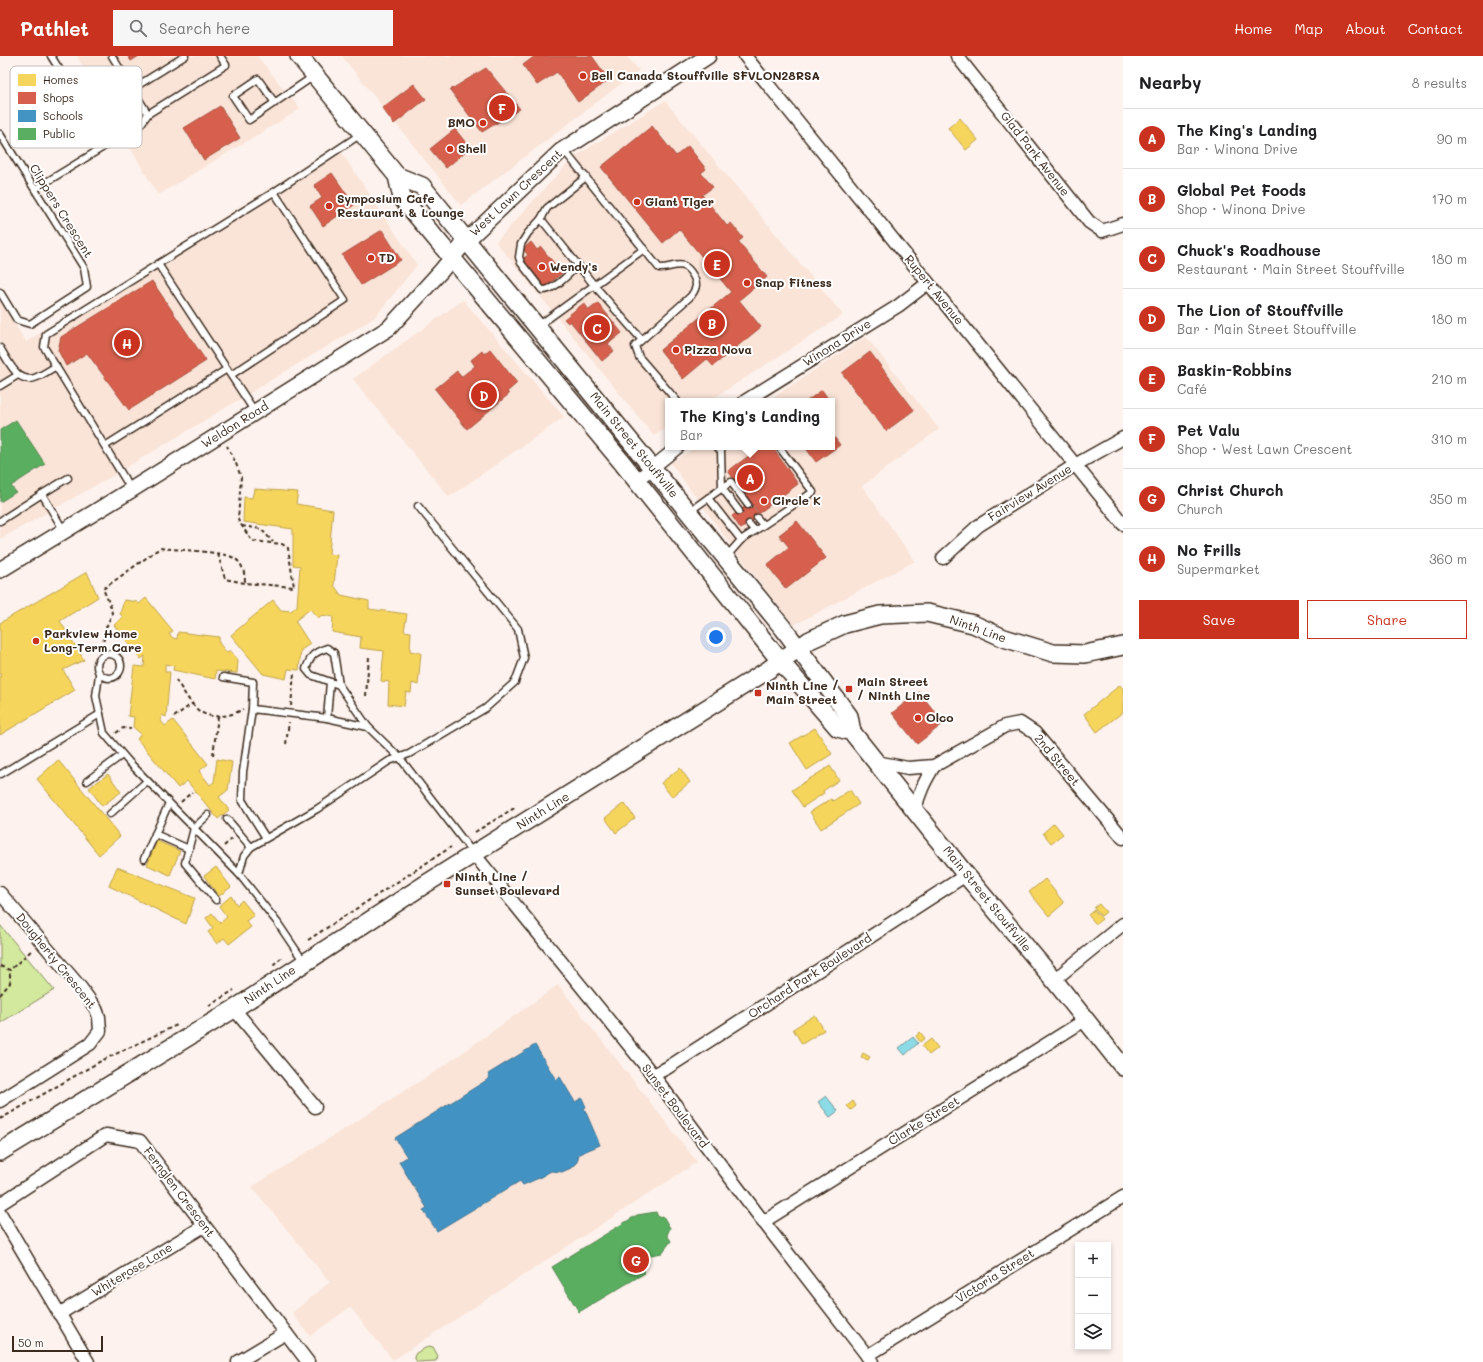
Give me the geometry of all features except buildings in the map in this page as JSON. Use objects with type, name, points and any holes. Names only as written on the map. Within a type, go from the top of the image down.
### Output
[{"type":"main road","name":"Main Street Stouffville","points":[[299,56],[397,176],[402,198],[637,480],[781,662],[838,728],[852,732]]},
{"type":"main road","name":"Main Street Stouffville","points":[[397,176],[422,186],[688,512],[799,649],[849,716],[852,732],[966,875],[1054,980],[1123,1066]]},
{"type":"main road","name":"Ninth Line","points":[[0,1152],[234,1009],[304,962],[474,854],[781,662],[810,640],[845,624],[880,614],[927,613],[973,624],[1004,638],[1053,653],[1085,654],[1123,646]]},
{"type":"street","name":"West Lawn Crescent","points":[[453,258],[466,241],[518,190],[563,149],[708,56]]},
{"type":"street","name":"Rupert Avenue","points":[[745,56],[1123,524]]},
{"type":"street","name":"Glad Park Avenue","points":[[957,56],[1089,222],[1102,231],[1123,224]]},
{"type":"street","name":"Weldon Road","points":[[0,570],[132,490],[389,328],[453,258]]},
{"type":"street","name":"Winona Drive","points":[[750,398],[898,306],[928,283]]},
{"type":"street","name":"Fairview Avenue","points":[[943,558],[978,526],[1075,465],[1123,438]]},
{"type":"street","points":[[637,480],[674,450]]},
{"type":"street","name":"2nd Street","points":[[876,762],[908,768],[934,766],[1005,726],[1020,723],[1035,733],[1123,838]]},
{"type":"street","name":"2nd Street","points":[[915,811],[923,784],[934,766]]},
{"type":"street","name":"Sunset Boulevard","points":[[474,854],[653,1076],[869,1359]]},
{"type":"street","name":"Orchard Park Boulevard","points":[[653,1076],[966,875]]},
{"type":"street","name":"Dougherty Crescent","points":[[0,893],[81,988],[96,1009],[99,1017],[100,1031],[90,1044],[0,1101]]},
{"type":"street","points":[[1054,980],[1123,924]]},
{"type":"street","points":[[234,1009],[315,1107]]},
{"type":"street","name":"Clarke Street","points":[[764,1222],[1085,1020]]},
{"type":"street","name":"Fernglen Crescent","points":[[0,1204],[106,1135],[140,1141],[308,1362]]},
{"type":"street","name":"Victoria Street","points":[[869,1359],[1123,1197]]},
{"type":"street","points":[[0,1213],[88,1362]]},
{"type":"street","name":"Whiterose Lane","points":[[59,1314],[204,1226]]},
{"type":"street","points":[[238,1362],[286,1333]]},
{"type":"lane","points":[[51,56],[57,66]]},
{"type":"lane","points":[[112,56],[118,66]]},
{"type":"lane","points":[[142,83],[185,56]]},
{"type":"lane","points":[[142,123],[148,114],[226,65],[220,56]]},
{"type":"lane","points":[[275,103],[258,79],[233,96],[249,120],[275,103],[315,75]]},
{"type":"lane","points":[[142,105],[148,114]]},
{"type":"lane","points":[[132,490],[44,346],[46,334],[274,192],[362,133]]},
{"type":"lane","name":"Clippers Crescent","points":[[0,134],[36,189],[84,268],[87,287],[30,324],[17,320],[0,292]]},
{"type":"lane","points":[[36,189],[102,148]]},
{"type":"lane","points":[[563,149],[659,268],[666,269],[674,266],[684,266],[696,284],[695,290],[691,296],[641,339],[635,346],[639,357],[673,398]]},
{"type":"lane","points":[[578,265],[551,289],[542,290],[521,263],[519,257],[521,244],[528,233],[541,219],[547,208],[586,177]]},
{"type":"lane","points":[[231,375],[345,300],[274,192]]},
{"type":"lane","points":[[541,219],[594,285],[641,339]]},
{"type":"lane","points":[[537,327],[644,249]]},
{"type":"lane","points":[[158,264],[255,412]]},
{"type":"lane","points":[[0,348],[18,375],[26,379],[33,379],[56,366]]},
{"type":"lane","points":[[105,446],[227,369]]},
{"type":"lane","points":[[0,386],[18,375]]},
{"type":"lane","points":[[719,450],[722,488],[739,511]]},
{"type":"lane","points":[[725,558],[741,540],[813,492],[781,450]]},
{"type":"lane","points":[[0,521],[68,478]]},
{"type":"lane","points":[[688,512],[731,482],[748,505]]},
{"type":"lane","points":[[42,494],[64,531]]},
{"type":"lane","points":[[708,498],[741,540]]},
{"type":"lane","points":[[239,874],[244,856],[251,847],[317,809],[389,761],[409,754],[486,708],[514,682],[524,658],[518,629],[418,506]]},
{"type":"lane","points":[[757,518],[763,525]]},
{"type":"lane","points":[[749,524],[754,531]]},
{"type":"lane","points":[[339,685],[311,675],[306,669],[310,657],[326,648],[334,653],[339,685],[368,727],[400,758],[474,854]]},
{"type":"lane","points":[[99,674],[106,679],[111,679],[121,672],[120,659],[113,654],[102,655],[96,663],[99,674],[96,696],[104,733],[147,781],[239,874],[277,922],[304,962]]},
{"type":"lane","points":[[223,677],[253,682],[252,709],[243,772],[242,800],[266,838]]},
{"type":"lane","points":[[327,718],[330,682]]},
{"type":"lane","points":[[252,709],[327,718],[368,727]]},
{"type":"lane","points":[[0,774],[100,714]]},
{"type":"lane","points":[[87,781],[122,754]]},
{"type":"lane","points":[[110,814],[147,781]]},
{"type":"lane","points":[[144,859],[155,834],[171,805]]},
{"type":"lane","points":[[208,815],[194,828],[185,863],[216,900]]},
{"type":"lane","points":[[227,818],[251,847]]},
{"type":"lane","points":[[155,834],[189,848]]},
{"type":"path","points":[[218,554],[225,579],[245,583],[294,587],[288,548],[282,544],[252,541],[238,520],[241,477],[235,461],[220,434]]},
{"type":"path","points":[[242,526],[261,529],[273,543]]},
{"type":"path","points":[[102,655],[104,632],[112,614],[111,606],[103,589],[160,548],[218,554],[236,559],[245,572],[245,583]]},
{"type":"path","points":[[366,696],[368,658]]},
{"type":"path","points":[[176,680],[192,703],[198,710],[205,714],[218,716],[235,714],[245,708],[252,709]]},
{"type":"path","points":[[174,718],[192,703]]},
{"type":"path","points":[[213,755],[218,716]]},
{"type":"path","points":[[109,738],[123,728],[131,729]]},
{"type":"path","points":[[171,805],[192,792]]},
{"type":"path","points":[[475,832],[516,807]]},
{"type":"path","points":[[218,852],[239,832]]},
{"type":"path","points":[[308,940],[451,847]]},
{"type":"path","points":[[0,995],[10,983],[10,970],[41,941]]},
{"type":"path","points":[[272,966],[281,958]]},
{"type":"path","points":[[0,966],[10,970]]},
{"type":"path","points":[[204,1009],[236,989]]},
{"type":"path","points":[[0,1119],[101,1061],[182,1023]]},
{"type":"shaded area","points":[[77,56],[257,56],[300,109],[158,195],[131,148],[142,148],[142,66],[83,66]]},
{"type":"shaded area","points":[[342,56],[626,56],[639,70],[461,205]]},
{"type":"shaded area","points":[[665,101],[843,315],[714,398],[665,398],[665,429],[654,436],[496,242],[574,157]]},
{"type":"shaded area","points":[[337,146],[417,265],[374,318],[107,479],[0,539],[0,301],[26,342]]},
{"type":"shaded area","points":[[463,300],[564,417],[449,497],[353,379]]},
{"type":"shaded area","points":[[866,337],[939,429],[862,486],[915,561],[794,625],[740,557],[671,463],[691,450],[835,450],[835,398],[772,398]]},
{"type":"shaded area","points":[[558,985],[697,1162],[393,1360],[350,1307],[310,1336],[292,1313],[330,1282],[252,1187],[441,1068]]},
{"type":"green space","points":[[0,925],[54,990],[0,1023]]},
{"type":"green space","points":[[429,1346],[433,1347],[438,1356],[436,1361],[417,1362],[414,1357],[416,1353]]},
{"type":"water","points":[[913,1037],[918,1043],[905,1055],[899,1048]]},
{"type":"water","points":[[826,1096],[838,1111],[830,1117],[818,1102]]},
{"type":"place","name":"Bell Canada Stouffville SFVLON28RSA","points":[[583,76]]},
{"type":"place","name":"Pet Valu","points":[[502,108]]},
{"type":"place","name":"BMO","points":[[483,123]]},
{"type":"place","name":"Shell","points":[[450,149]]},
{"type":"place","name":"Giant Tiger","points":[[637,202]]},
{"type":"place","name":"Symposium Cafe Restaurant & Lounge","points":[[329,206]]},
{"type":"place","name":"TD","points":[[371,258]]},
{"type":"place","name":"Baskin-Robbins","points":[[717,264]]},
{"type":"place","name":"Wendy's","points":[[542,267]]},
{"type":"place","name":"Snap Fitness","points":[[747,283]]},
{"type":"place","name":"Global Pet Foods","points":[[712,323]]},
{"type":"place","name":"Chuck's Roadhouse","points":[[597,328]]},
{"type":"place","name":"No Frills","points":[[127,343]]},
{"type":"place","name":"Pizza Nova","points":[[676,350]]},
{"type":"place","name":"The Lion of Stouffville","points":[[484,395]]},
{"type":"place","name":"The King's Landing","points":[[750,478]]},
{"type":"place","name":"Circle K","points":[[764,501]]},
{"type":"place","name":"Parkview Home Long-Term Care","points":[[36,641]]},
{"type":"place","name":"Main Street / Ninth Line","points":[[849,689]]},
{"type":"place","name":"Ninth Line / Main Street","points":[[758,693]]},
{"type":"place","name":"Olco","points":[[918,718]]},
{"type":"place","name":"Ninth Line / Sunset Boulevard","points":[[447,884]]},
{"type":"place","name":"Christ Church","points":[[636,1260]]}]
